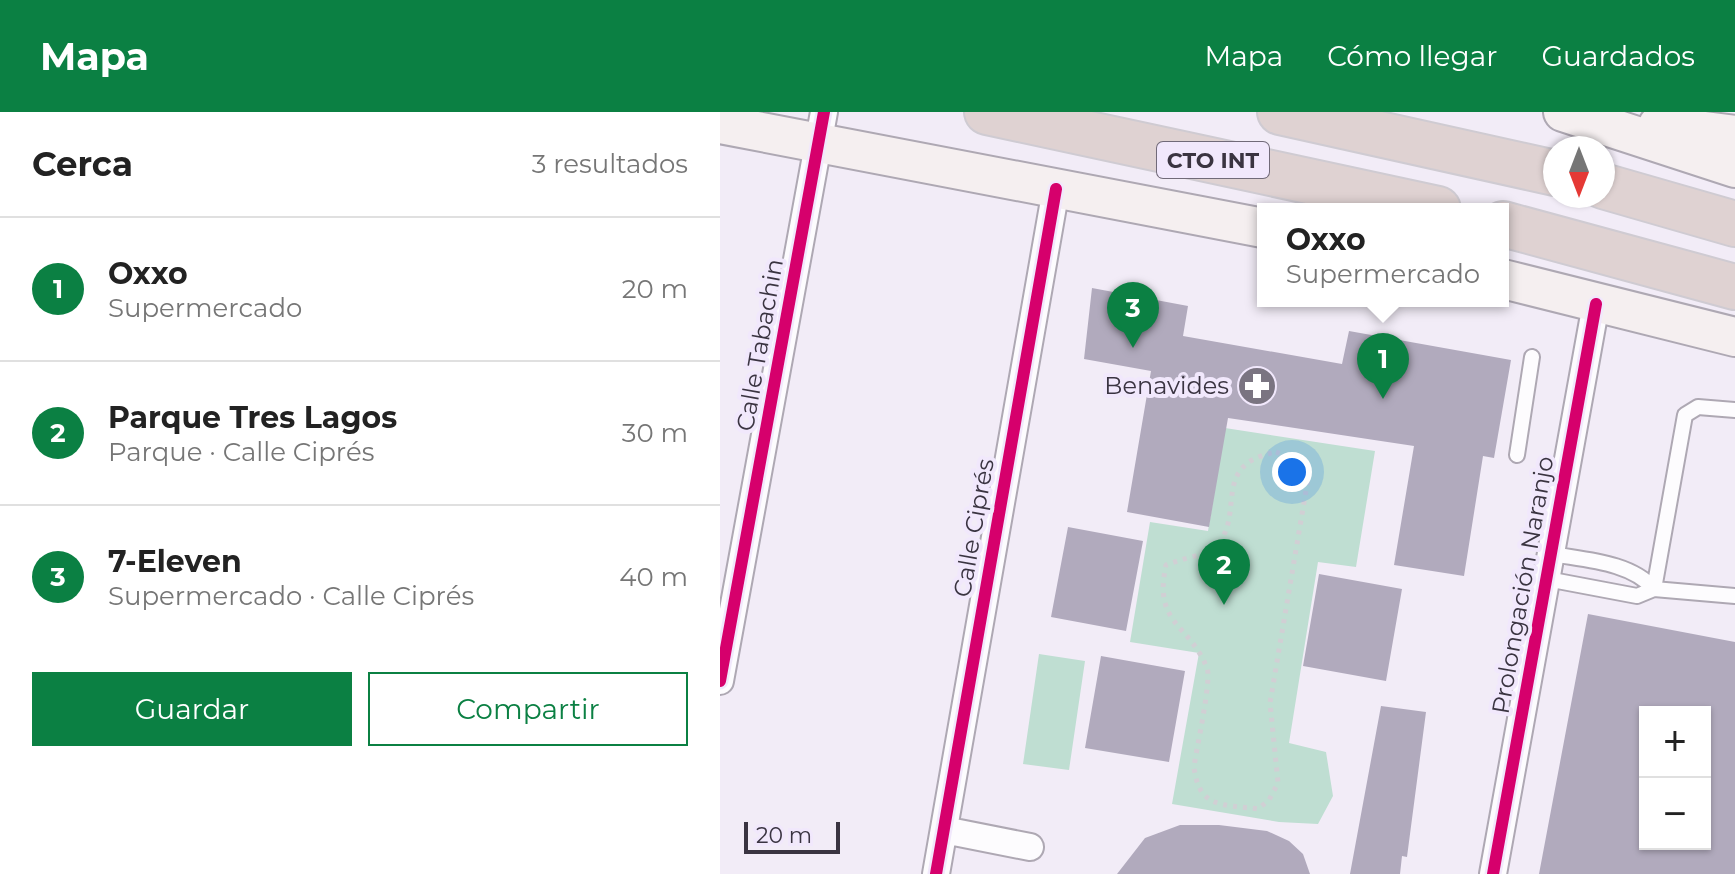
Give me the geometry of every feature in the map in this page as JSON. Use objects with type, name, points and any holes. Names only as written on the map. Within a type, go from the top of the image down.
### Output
[{"type":"highway","name":"CTO INT","points":[[987,112],[1410,203]]},
{"type":"highway","name":"CTO INT","points":[[1280,112],[1543,170]]},
{"type":"highway","points":[[1615,189],[1735,224]]},
{"type":"highway","points":[[1509,226],[1735,287]]},
{"type":"main road","points":[[1570,113],[1735,135]]},
{"type":"main road","points":[[1570,113],[1735,168]]},
{"type":"main road","name":"CTO INT","points":[[720,124],[822,128],[1056,189],[1257,227]]},
{"type":"main road","points":[[1509,281],[1735,337]]},
{"type":"street","name":"Calle Tabachin","points":[[720,681],[822,128]]},
{"type":"street","name":"Calle Ciprés","points":[[936,874],[1056,189]]},
{"type":"street","name":"Prolongación Naranjo","points":[[1493,874],[1596,304]]},
{"type":"street","points":[[944,830],[1030,847]]},
{"type":"lane","points":[[1517,455],[1532,357]]},
{"type":"lane","points":[[1654,589],[1685,415],[1698,407],[1735,410]]},
{"type":"lane","points":[[1549,566],[1597,562],[1636,574],[1654,589]]},
{"type":"lane","points":[[1549,566],[1637,596],[1654,589],[1735,596]]},
{"type":"path","points":[[1276,452],[1291,455],[1305,463],[1309,473],[1270,703],[1278,783],[1269,800],[1258,809],[1213,802],[1202,795],[1196,782],[1194,767],[1209,671],[1192,642],[1171,622],[1161,588],[1166,565],[1211,551],[1224,536],[1233,485],[1240,467],[1259,455],[1276,452]]},
{"type":"green space","points":[[1225,428],[1375,451],[1356,567],[1318,562],[1289,743],[1326,752],[1333,796],[1318,824],[1279,822],[1172,804],[1199,653],[1130,642],[1150,522],[1208,531]]},
{"type":"green space","points":[[1039,654],[1085,661],[1069,770],[1023,764]]},
{"type":"building","points":[[1092,288],[1188,306],[1183,336],[1342,364],[1349,331],[1511,360],[1494,458],[1483,456],[1464,576],[1394,565],[1414,446],[1228,418],[1209,527],[1127,512],[1151,371],[1084,359]]},
{"type":"building","points":[[1068,527],[1143,541],[1126,631],[1051,617]]},
{"type":"building","points":[[1319,574],[1402,589],[1386,681],[1303,666]]},
{"type":"building","points":[[1588,614],[1735,642],[1735,874],[1539,874]]},
{"type":"building","points":[[1101,656],[1185,671],[1169,762],[1085,748]]},
{"type":"building","points":[[1381,706],[1426,712],[1407,857],[1402,856],[1400,874],[1350,874]]},
{"type":"building","points":[[1180,825],[1219,825],[1267,831],[1289,841],[1303,854],[1310,874],[1117,874],[1145,838]]},
{"type":"cycle path","points":[[720,681],[824,112]]},
{"type":"cycle path","points":[[936,874],[1056,189]]},
{"type":"cycle path","points":[[1493,874],[1596,304]]},
{"type":"place","name":"7-Eleven","points":[[1133,348]]},
{"type":"place","name":"Benavides","points":[[1257,386]]},
{"type":"place","name":"Oxxo","points":[[1383,399]]},
{"type":"place","name":"Parque Tres Lagos","points":[[1224,605]]}]
